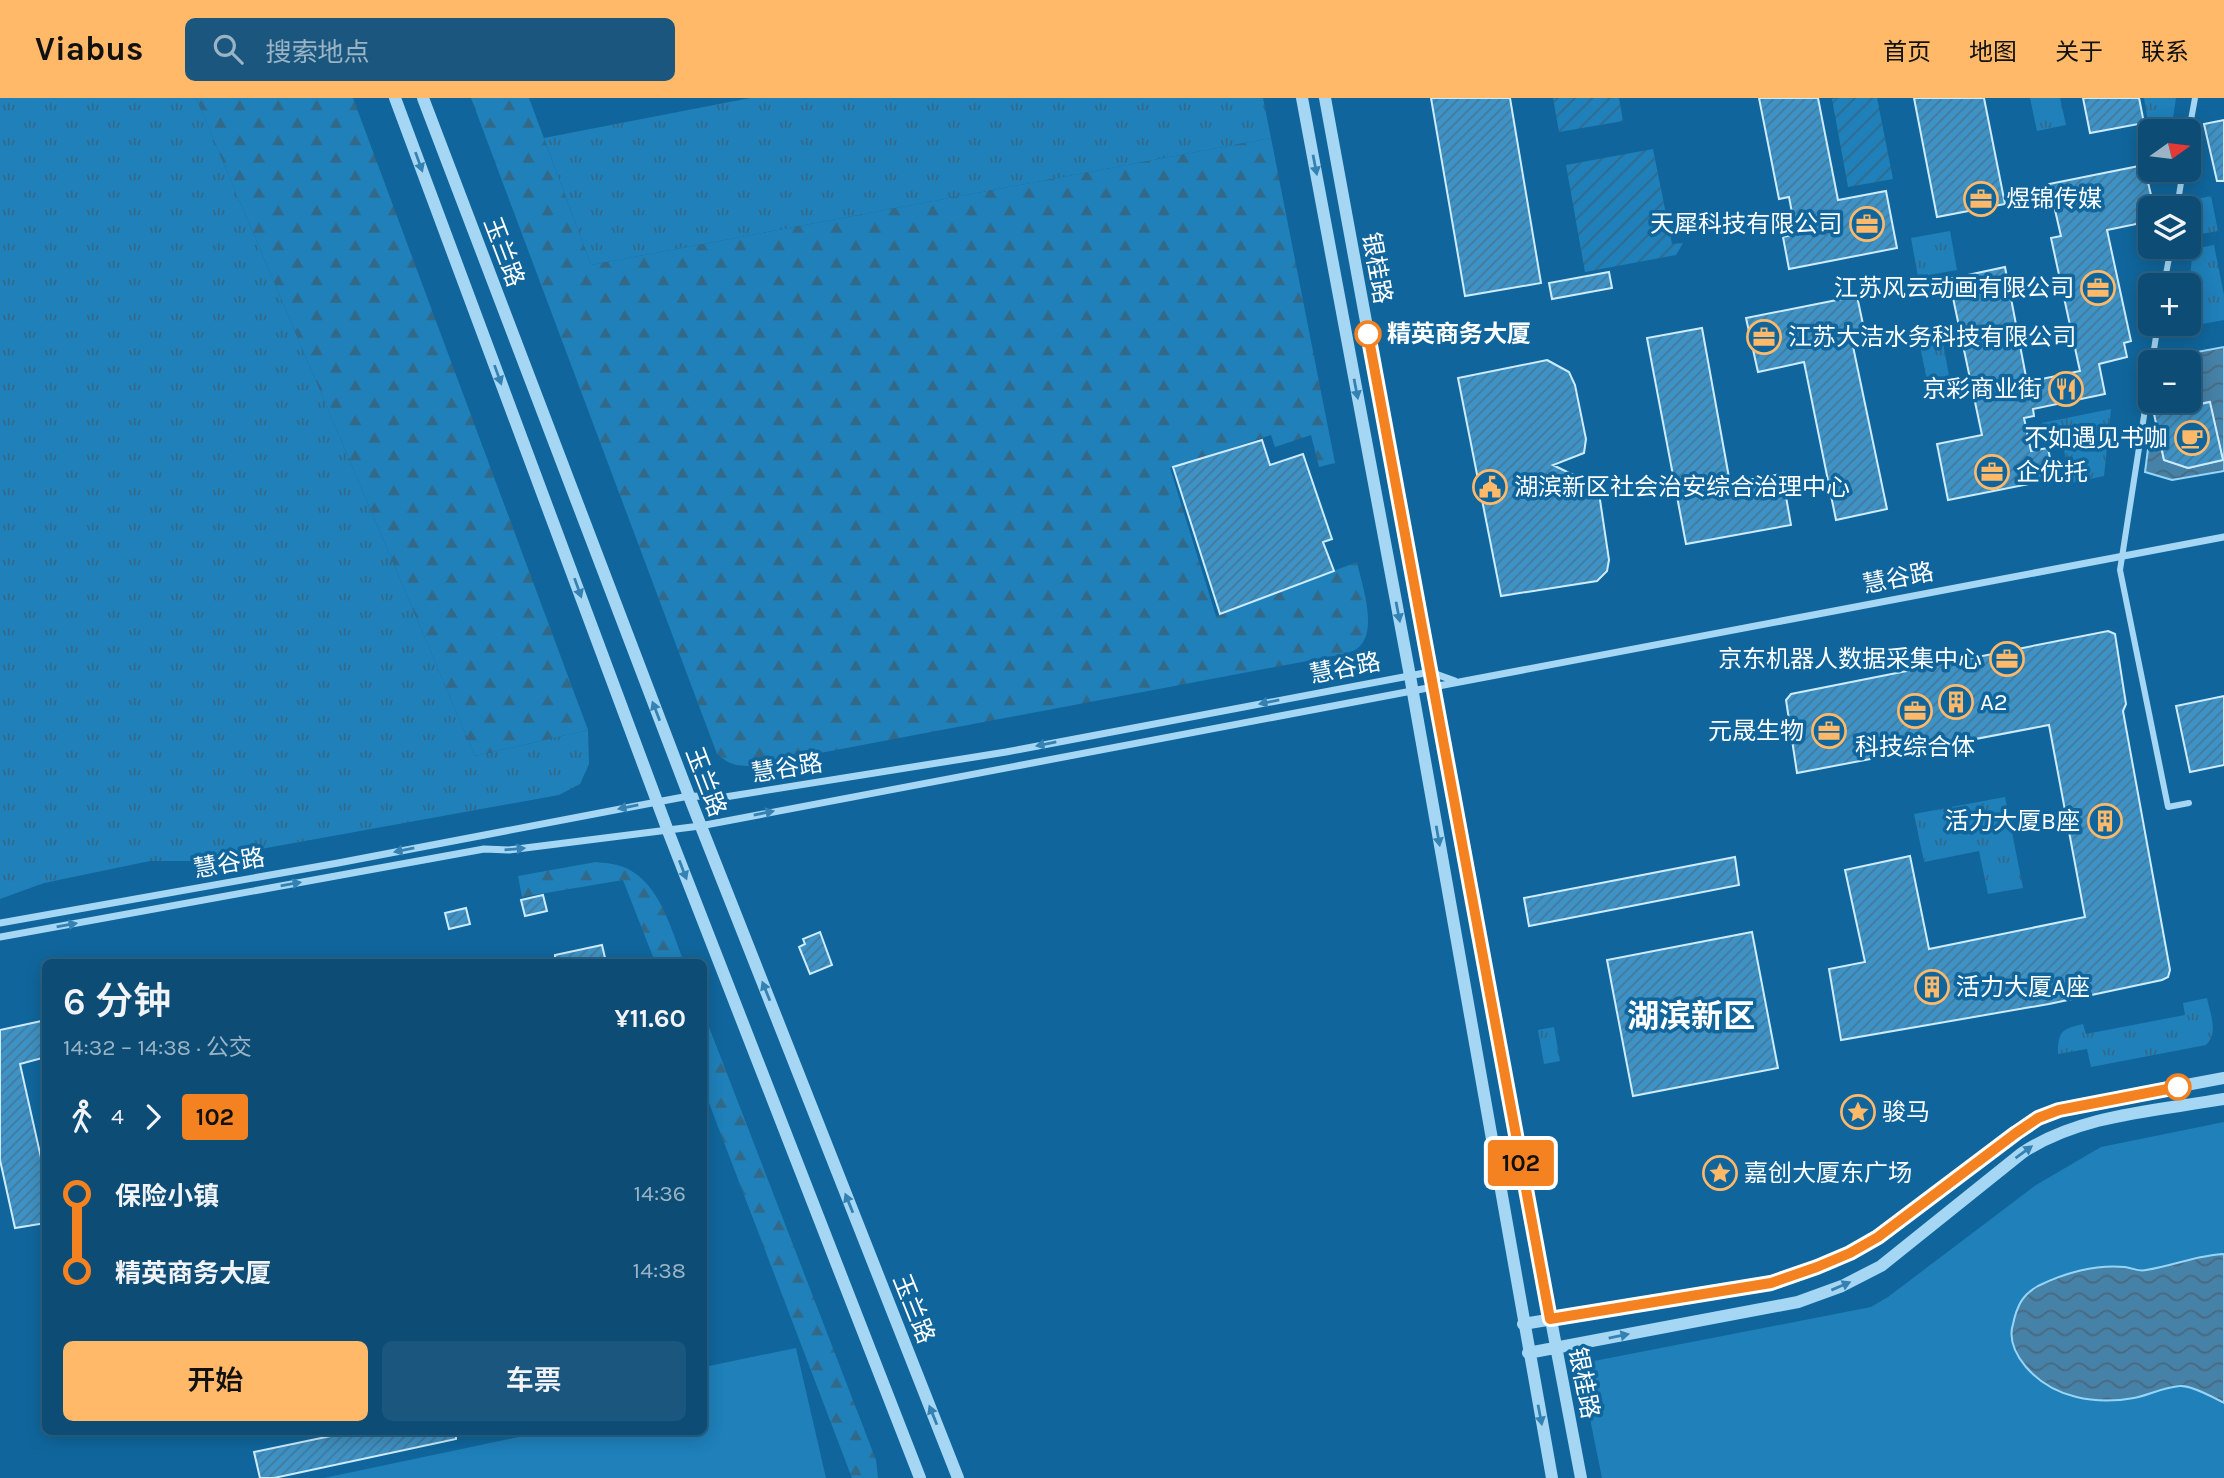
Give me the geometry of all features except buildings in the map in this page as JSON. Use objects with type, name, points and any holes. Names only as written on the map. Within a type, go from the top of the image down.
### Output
[{"type":"street","name":"玉兰路","points":[[395,98],[668,831],[919,1478]]},
{"type":"street","name":"玉兰路","points":[[424,98],[689,796],[958,1478]]},
{"type":"street","name":"银桂路","points":[[1302,98],[1410,676],[1552,1478]]},
{"type":"street","name":"银桂路","points":[[1325,98],[1581,1478]]},
{"type":"street","points":[[2191,119],[2194,98]]},
{"type":"street","points":[[2144,413],[2120,570],[2168,807],[2189,803]]},
{"type":"street","name":"慧谷路","points":[[0,937],[484,849],[509,850],[701,826],[1432,685],[2224,537]]},
{"type":"street","name":"慧谷路","points":[[0,923],[351,861],[689,796],[725,797],[1006,752],[1430,672]]},
{"type":"street","points":[[1430,672],[1455,681]]},
{"type":"street","points":[[1523,1324],[1771,1283],[1812,1269],[1850,1253],[1878,1237],[2038,1118],[2071,1107],[2224,1078]]},
{"type":"street","points":[[1528,1353],[1798,1302],[1829,1291],[1881,1266],[2041,1140],[2059,1132],[2104,1120],[2224,1099]]},
{"type":"street","points":[[945,1446],[964,1478]]},
{"type":"green space","points":[[0,98],[196,98],[475,756],[588,730],[589,764],[580,784],[559,795],[194,861],[150,861],[44,883],[0,899]]},
{"type":"green space","points":[[196,98],[353,98],[588,730],[475,756]]},
{"type":"green space","points":[[471,98],[529,98],[591,265],[1271,138],[1335,463],[1319,467],[1311,435],[1275,447],[1271,435],[1170,468],[1216,616],[1357,562],[1367,607],[1365,639],[1357,648],[1344,654],[751,766],[737,765],[725,760],[717,754]]},
{"type":"green space","points":[[750,98],[1263,98],[1271,138],[591,265],[544,138]]},
{"type":"green space","points":[[1553,98],[1619,98],[1623,121],[1559,132]]},
{"type":"green space","points":[[1877,98],[1893,179],[1848,187],[1832,99]]},
{"type":"green space","points":[[2030,98],[2060,98],[2066,125],[2037,131]]},
{"type":"green space","points":[[2144,98],[2176,98],[2173,119],[2148,119]]},
{"type":"green space","points":[[1653,149],[1672,244],[1683,243],[1676,255],[1585,272],[1566,165]]},
{"type":"green space","points":[[2211,196],[2218,231],[2201,234],[2201,198]]},
{"type":"green space","points":[[1950,231],[1957,270],[1918,277],[1911,238]]},
{"type":"green space","points":[[2214,245],[2224,295],[2224,320],[2201,324],[2201,273],[2190,273],[2192,259],[2201,259],[2201,247]]},
{"type":"green space","points":[[1943,342],[1950,382],[1928,386],[1920,346]]},
{"type":"green space","points":[[2111,409],[2104,476],[2071,483],[2062,441],[2047,444],[2042,423]]},
{"type":"green space","points":[[2005,797],[2023,888],[1988,894],[1979,851],[1924,862],[1914,814]]},
{"type":"green space","points":[[596,862],[628,869],[649,886],[657,897],[683,959],[654,959],[623,880],[522,897],[518,876]]},
{"type":"green space","points":[[2207,998],[2213,1029],[2206,1045],[2091,1067],[2087,1049],[2058,1054],[2060,1036],[2070,1028],[2083,1024],[2086,1034],[2185,1015],[2183,1003]]},
{"type":"green space","points":[[707,1022],[876,1460],[878,1478],[852,1478],[707,1098]]},
{"type":"green space","points":[[1554,1027],[1560,1061],[1544,1064],[1538,1030]]},
{"type":"green space","points":[[2224,1122],[2224,1478],[1602,1478],[1583,1384],[1587,1368],[1594,1361],[1871,1307],[2036,1185],[2101,1147]]},
{"type":"green space","points":[[796,1348],[826,1478],[324,1478],[528,1435],[707,1435],[707,1366]]},
{"type":"water","points":[[2224,347],[2224,471],[2172,480],[2145,472],[2148,449],[2161,445],[2164,460],[2188,468],[2223,460],[2209,402],[2201,404],[2201,351]]},
{"type":"water","points":[[2224,1254],[2224,1403],[2184,1386],[2119,1400],[2076,1397],[2037,1378],[2016,1352],[2012,1330],[2016,1312],[2024,1297],[2038,1286],[2069,1273],[2092,1268],[2114,1266],[2143,1270]]},
{"type":"bus line","name":"102","points":[[1368,334],[1550,1319],[1771,1283],[1812,1269],[1850,1253],[1878,1237],[2038,1118],[2059,1110],[2178,1087]]},
{"type":"place","name":"煜锦传媒","points":[[1981,199]]},
{"type":"place","name":"天犀科技有限公司","points":[[1867,224]]},
{"type":"place","name":"江苏风云动画有限公司","points":[[2098,288]]},
{"type":"place","name":"精英商务大厦","points":[[1368,334]]},
{"type":"place","name":"江苏大洁水务科技有限公司","points":[[1764,337]]},
{"type":"place","name":"京彩商业街","points":[[2066,389]]},
{"type":"place","name":"不如遇见书咖","points":[[2192,438]]},
{"type":"place","name":"企优托","points":[[1992,472]]},
{"type":"place","name":"湖滨新区社会治安综合治理中心","points":[[1490,487]]},
{"type":"place","name":"京东机器人数据采集中心","points":[[2007,659]]},
{"type":"place","name":"A2","points":[[1956,702]]},
{"type":"place","name":"科技综合体","points":[[1915,711]]},
{"type":"place","name":"元晟生物","points":[[1829,731]]},
{"type":"place","name":"活力大厦B座","points":[[2105,821]]},
{"type":"place","name":"活力大厦A座","points":[[1932,987]]},
{"type":"place","name":"骏马","points":[[1858,1112]]},
{"type":"place","name":"嘉创大厦东广场","points":[[1720,1173]]},
{"type":"district","name":"湖滨新区","points":[[1691,1016]]}]
